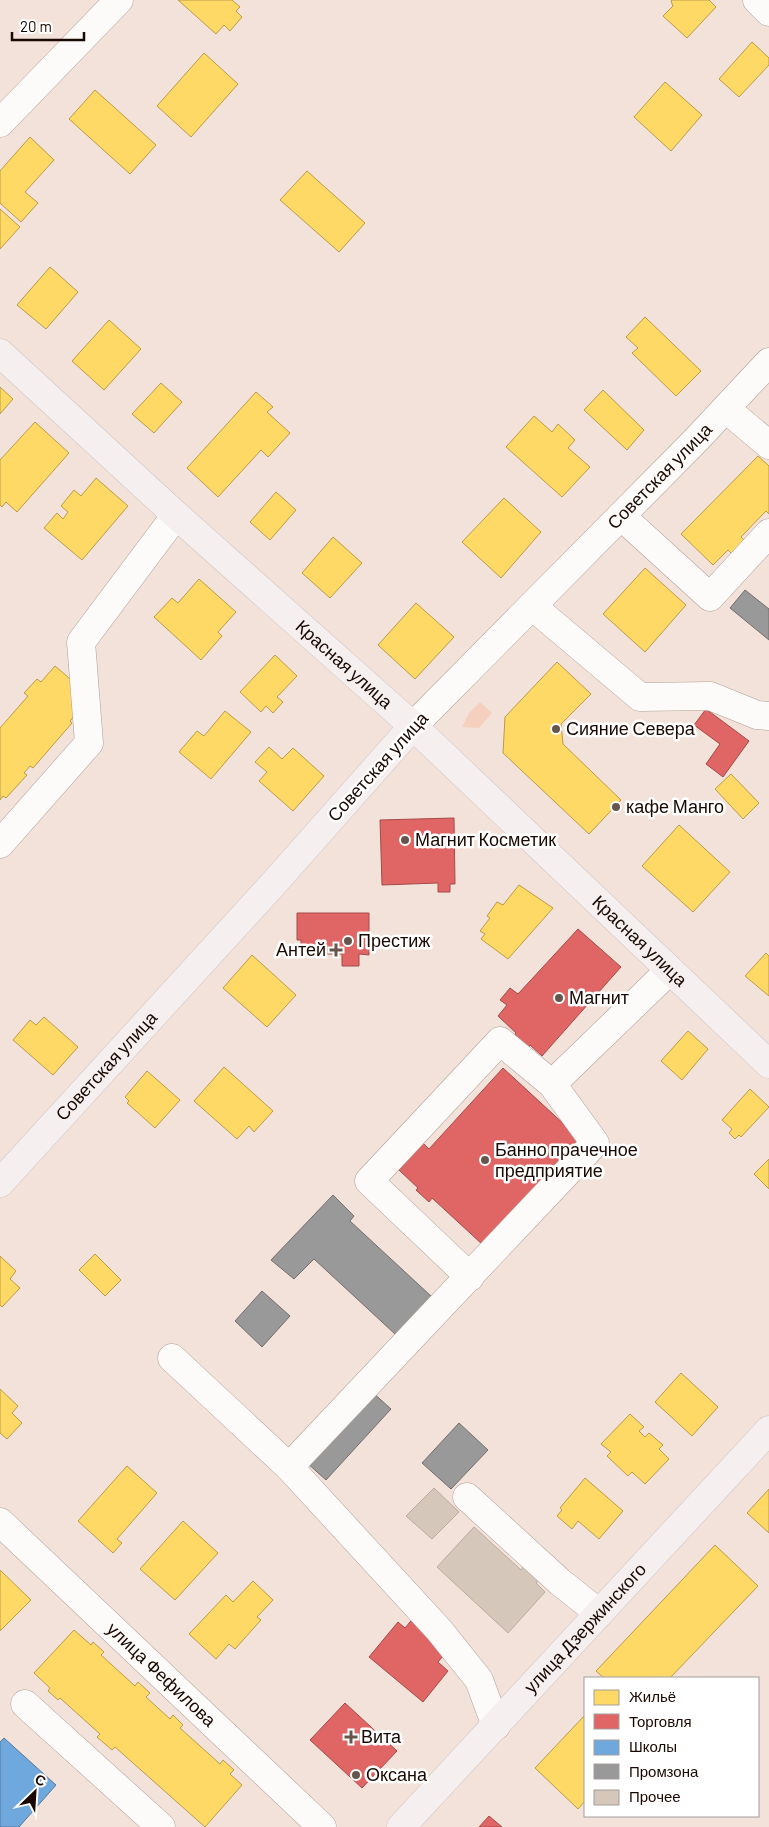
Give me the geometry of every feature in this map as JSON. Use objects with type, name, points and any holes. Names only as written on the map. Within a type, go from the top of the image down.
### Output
[{"type":"main road","name":"Красная улица","points":[[0,353],[176,515],[414,726],[769,1064]]},
{"type":"main road","name":"Советская улица","points":[[0,1184],[414,726]]},
{"type":"main road","name":"улица Дзержинского","points":[[401,1827],[769,1430]]},
{"type":"street","points":[[0,123],[119,0]]},
{"type":"street","points":[[756,0],[769,12]]},
{"type":"street","name":"Советская улица","points":[[414,726],[726,409],[769,362]]},
{"type":"street","points":[[726,409],[769,445]]},
{"type":"street","points":[[0,844],[89,743],[81,642],[176,515]]},
{"type":"street","points":[[621,516],[710,597],[769,533]]},
{"type":"street","points":[[532,606],[640,697],[710,696],[757,715],[769,716]]},
{"type":"street","points":[[552,1084],[670,970]]},
{"type":"street","points":[[289,1467],[470,1277],[595,1143],[552,1084],[500,1041],[369,1181],[470,1277]]},
{"type":"street","points":[[172,1358],[289,1467],[439,1630],[478,1680],[496,1726]]},
{"type":"street","points":[[467,1496],[560,1582],[599,1613]]},
{"type":"street","name":"улица Фефилова","points":[[0,1522],[322,1827]]},
{"type":"street","points":[[25,1704],[161,1827]]},
{"type":"shaded area","points":[[480,702],[492,713],[479,728],[462,727],[469,713]]},
{"type":"building: Жильё","points":[[178,0],[232,0],[240,7],[236,11],[242,17],[230,31],[224,25],[216,34]]},
{"type":"building: Жильё","points":[[672,0],[709,0],[716,7],[687,38],[663,16],[673,6]]},
{"type":"building: Жильё","points":[[752,42],[769,58],[769,65],[739,97],[719,79]]},
{"type":"building: Жильё","points":[[204,53],[238,84],[191,137],[157,106]]},
{"type":"building: Жильё","points":[[665,82],[702,115],[671,151],[634,117]]},
{"type":"building: Жильё","points":[[95,90],[156,145],[130,174],[69,119]]},
{"type":"building: Жильё","points":[[30,137],[54,160],[25,192],[38,203],[21,222],[0,203],[0,171]]},
{"type":"building: Жильё","points":[[307,171],[365,223],[339,252],[280,200]]},
{"type":"building: Жильё","points":[[0,209],[20,227],[0,249]]},
{"type":"building: Жильё","points":[[50,267],[78,292],[46,329],[17,305]]},
{"type":"building: Жильё","points":[[645,317],[701,371],[676,396],[632,353],[638,348],[626,337]]},
{"type":"building: Жильё","points":[[109,320],[141,349],[104,390],[72,361]]},
{"type":"building: Жильё","points":[[161,383],[182,402],[154,433],[132,414]]},
{"type":"building: Жильё","points":[[0,387],[13,399],[0,414]]},
{"type":"building: Жильё","points":[[603,390],[644,430],[627,450],[584,410]]},
{"type":"building: Жильё","points":[[256,392],[273,407],[267,412],[290,433],[268,457],[261,450],[218,497],[187,468]]},
{"type":"building: Жильё","points":[[534,416],[552,432],[558,424],[575,440],[568,448],[590,467],[562,497],[506,447]]},
{"type":"building: Жильё","points":[[35,422],[69,453],[17,512],[6,502],[2,507],[0,505],[0,460]]},
{"type":"building: Жильё","points":[[758,456],[769,466],[769,514],[766,511],[741,537],[745,541],[732,554],[728,550],[713,565],[681,534]]},
{"type":"building: Жильё","points":[[96,478],[128,506],[82,560],[44,528],[57,513],[63,519],[68,512],[61,506],[74,490],[81,496]]},
{"type":"building: Жильё","points":[[276,492],[296,510],[270,540],[250,522]]},
{"type":"building: Жильё","points":[[504,498],[541,532],[501,578],[462,542]]},
{"type":"building: Жильё","points":[[333,537],[362,563],[330,598],[302,573]]},
{"type":"building: Жильё","points":[[645,568],[686,605],[645,652],[603,614]]},
{"type":"building: Жильё","points":[[199,579],[236,612],[218,632],[222,636],[201,660],[154,617],[172,598],[178,603]]},
{"type":"building: Жильё","points":[[416,603],[454,637],[415,679],[378,645]]},
{"type":"building: Жильё","points":[[275,655],[297,676],[277,697],[283,702],[273,713],[266,706],[261,712],[240,692]]},
{"type":"building: Жильё","name":"Сияние Севера","points":[[557,662],[591,694],[561,724],[563,744],[621,800],[589,834],[503,753],[505,717]]},
{"type":"building: Жильё","points":[[55,666],[91,697],[70,721],[72,723],[33,768],[30,766],[24,773],[27,775],[6,798],[3,796],[0,800],[0,728],[28,696],[24,693],[37,679],[41,682]]},
{"type":"building: Жильё","points":[[225,711],[251,732],[211,779],[179,752],[197,731],[204,736]]},
{"type":"building: Жильё","points":[[269,747],[282,759],[293,748],[324,776],[293,811],[259,781],[267,772],[255,762]]},
{"type":"building: Жильё","points":[[731,774],[759,803],[743,819],[715,789]]},
{"type":"building: Жильё","points":[[679,825],[730,872],[693,912],[642,866]]},
{"type":"building: Жильё","points":[[519,885],[553,908],[508,959],[481,939],[485,934],[480,931],[490,918],[487,916],[497,902],[503,905]]},
{"type":"building: Жильё","points":[[766,953],[769,956],[769,996],[745,976]]},
{"type":"building: Жильё","points":[[252,955],[296,995],[267,1027],[223,988]]},
{"type":"building: Жильё","points":[[44,1017],[78,1047],[53,1075],[13,1040],[30,1020],[36,1025]]},
{"type":"building: Жильё","points":[[688,1031],[708,1049],[682,1080],[661,1061]]},
{"type":"building: Жильё","points":[[224,1067],[273,1111],[254,1132],[249,1126],[237,1139],[194,1101]]},
{"type":"building: Жильё","points":[[147,1071],[180,1100],[155,1128],[127,1103],[129,1101],[125,1097]]},
{"type":"building: Жильё","points":[[750,1089],[769,1107],[741,1137],[739,1135],[735,1139],[729,1133],[732,1129],[722,1120]]},
{"type":"building: Жильё","points":[[769,1159],[769,1189],[754,1174]]},
{"type":"building: Жильё","points":[[95,1254],[121,1280],[105,1296],[79,1270]]},
{"type":"building: Жильё","points":[[0,1256],[16,1271],[10,1279],[20,1288],[2,1307],[0,1305]]},
{"type":"building: Жильё","points":[[681,1373],[718,1407],[692,1436],[655,1402]]},
{"type":"building: Жильё","points":[[0,1389],[18,1406],[12,1413],[22,1423],[7,1439],[0,1433]]},
{"type":"building: Жильё","points":[[630,1414],[644,1427],[639,1431],[645,1437],[649,1433],[663,1445],[659,1449],[669,1459],[645,1484],[632,1472],[628,1476],[607,1456],[611,1452],[601,1444]]},
{"type":"building: Жильё","points":[[127,1466],[157,1493],[117,1539],[122,1543],[113,1553],[78,1521]]},
{"type":"building: Жильё","points":[[585,1478],[623,1511],[599,1539],[578,1521],[572,1529],[557,1516],[562,1510],[560,1508]]},
{"type":"building: Жильё","points":[[769,1489],[769,1533],[747,1513]]},
{"type":"building: Жильё","points":[[183,1521],[218,1553],[175,1600],[140,1569]]},
{"type":"building: Жильё","points":[[715,1545],[758,1586],[671,1677],[603,1677],[596,1671]]},
{"type":"building: Жильё","points":[[0,1570],[31,1600],[0,1631]]},
{"type":"building: Жильё","points":[[253,1581],[273,1600],[257,1617],[261,1620],[235,1649],[229,1644],[216,1659],[189,1634],[226,1595],[233,1602]]},
{"type":"building: Жильё","points":[[74,1630],[91,1645],[93,1642],[104,1652],[101,1655],[135,1686],[138,1682],[150,1693],[146,1697],[170,1719],[173,1715],[183,1725],[180,1728],[220,1764],[223,1760],[234,1770],[230,1774],[242,1785],[205,1827],[115,1747],[112,1750],[97,1737],[100,1734],[60,1698],[58,1700],[48,1691],[50,1688],[34,1673]]},
{"type":"building: Жильё","points":[[584,1716],[584,1802],[578,1809],[535,1768]]},
{"type":"building: Торговля","points":[[706,709],[749,741],[723,777],[706,764],[720,744],[694,725]]},
{"type":"building: Торговля","points":[[454,818],[455,884],[450,884],[450,892],[438,892],[438,883],[382,885],[380,820]]},
{"type":"building: Торговля","points":[[297,913],[369,913],[369,955],[359,954],[359,966],[342,966],[342,954],[301,954],[301,940],[297,940]]},
{"type":"building: Торговля","points":[[578,929],[621,967],[542,1056],[530,1045],[528,1048],[514,1035],[516,1033],[498,1016],[507,1005],[500,1000],[510,988],[518,994]]},
{"type":"building: Торговля","name":"Банно прачечное предприятие","points":[[503,1068],[580,1139],[483,1245],[432,1198],[429,1202],[416,1190],[418,1188],[399,1170],[423,1143],[429,1149]]},
{"type":"building: Торговля","points":[[415,1616],[447,1651],[438,1662],[448,1671],[423,1702],[369,1657],[398,1622],[405,1628]]},
{"type":"building: Торговля","points":[[345,1703],[397,1751],[362,1788],[310,1740]]},
{"type":"building: Торговля","points":[[489,1816],[502,1827],[479,1827]]},
{"type":"building: Школы","points":[[4,1738],[56,1785],[19,1827],[0,1827],[0,1742]]},
{"type":"building: Промзона","points":[[745,590],[769,609],[769,640],[730,608]]},
{"type":"building: Промзона","points":[[333,1195],[354,1216],[350,1221],[432,1297],[395,1334],[314,1259],[294,1279],[271,1260]]},
{"type":"building: Промзона","points":[[262,1291],[290,1316],[262,1347],[235,1321]]},
{"type":"building: Промзона","points":[[371,1391],[391,1409],[326,1480],[307,1463]]},
{"type":"building: Промзона","points":[[459,1423],[488,1450],[451,1489],[422,1463]]},
{"type":"building: Прочее","points":[[434,1488],[459,1512],[432,1539],[406,1516]]},
{"type":"building: Прочее","points":[[474,1527],[521,1570],[525,1564],[540,1578],[536,1583],[545,1592],[508,1633],[437,1567]]},
{"type":"place","name":"Сияние Севера","points":[[556,729]]},
{"type":"place","name":"кафе Манго","points":[[616,807]]},
{"type":"place","name":"Магнит Косметик","points":[[405,840]]},
{"type":"place","name":"Престиж","points":[[348,941]]},
{"type":"place","name":"Антей","points":[[336,950]]},
{"type":"place","name":"Магнит","points":[[559,998]]},
{"type":"place","name":"Банно прачечное предприятие","points":[[485,1160]]},
{"type":"place","name":"Вита","points":[[351,1737]]},
{"type":"place","name":"Оксана","points":[[356,1775]]}]
